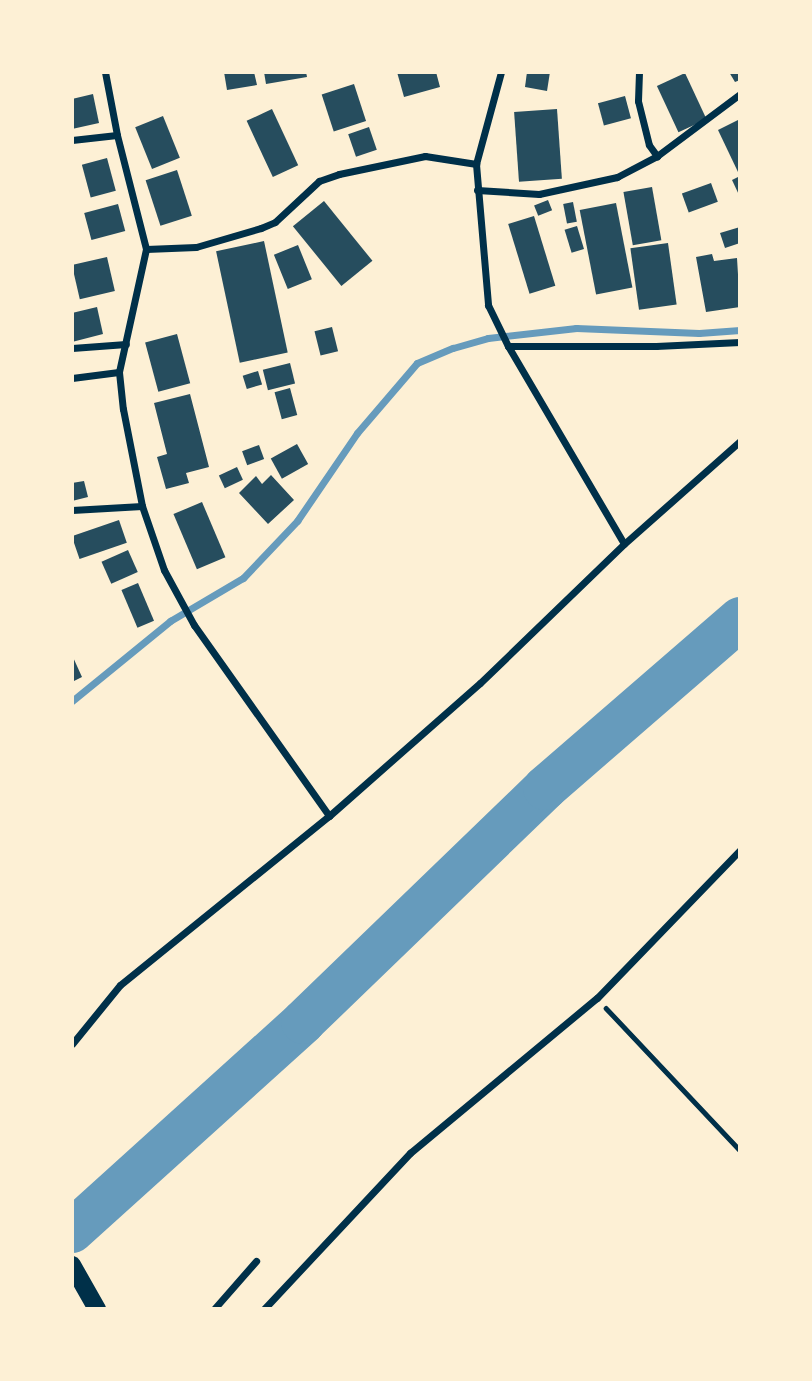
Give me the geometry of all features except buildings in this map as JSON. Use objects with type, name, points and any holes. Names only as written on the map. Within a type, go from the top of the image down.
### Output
[{"type":"main road","points":[[72,1265],[97,1309]]},
{"type":"street","points":[[106,72],[106,88],[146,249],[119,372],[123,409],[142,506],[164,570],[194,625],[329,816]]},
{"type":"street","points":[[501,72],[476,164],[488,304],[508,346],[624,544]]},
{"type":"street","points":[[639,72],[638,101],[649,145],[657,156]]},
{"type":"street","points":[[477,190],[539,194],[617,177],[657,156],[740,93]]},
{"type":"street","points":[[72,140],[117,135]]},
{"type":"street","points":[[146,249],[196,247],[261,228],[275,222],[319,181],[339,174],[425,156],[476,164]]},
{"type":"street","points":[[508,346],[656,346],[740,342]]},
{"type":"street","points":[[72,348],[126,344]]},
{"type":"street","points":[[72,378],[119,372]]},
{"type":"street","points":[[72,1044],[120,985],[329,816],[480,683],[624,544],[740,441]]},
{"type":"street","points":[[72,510],[142,506]]},
{"type":"street","points":[[264,1309],[410,1153],[597,998],[740,850]]},
{"type":"street","points":[[214,1309],[256,1261]]},
{"type":"path","points":[[597,998],[740,1150]]},
{"type":"waterway","points":[[72,701],[170,621],[243,578],[297,521],[357,433],[417,363],[453,348],[488,338],[576,328],[699,333],[740,330]]},
{"type":"waterway","points":[[72,1231],[303,1022],[545,788],[740,619]]}]
